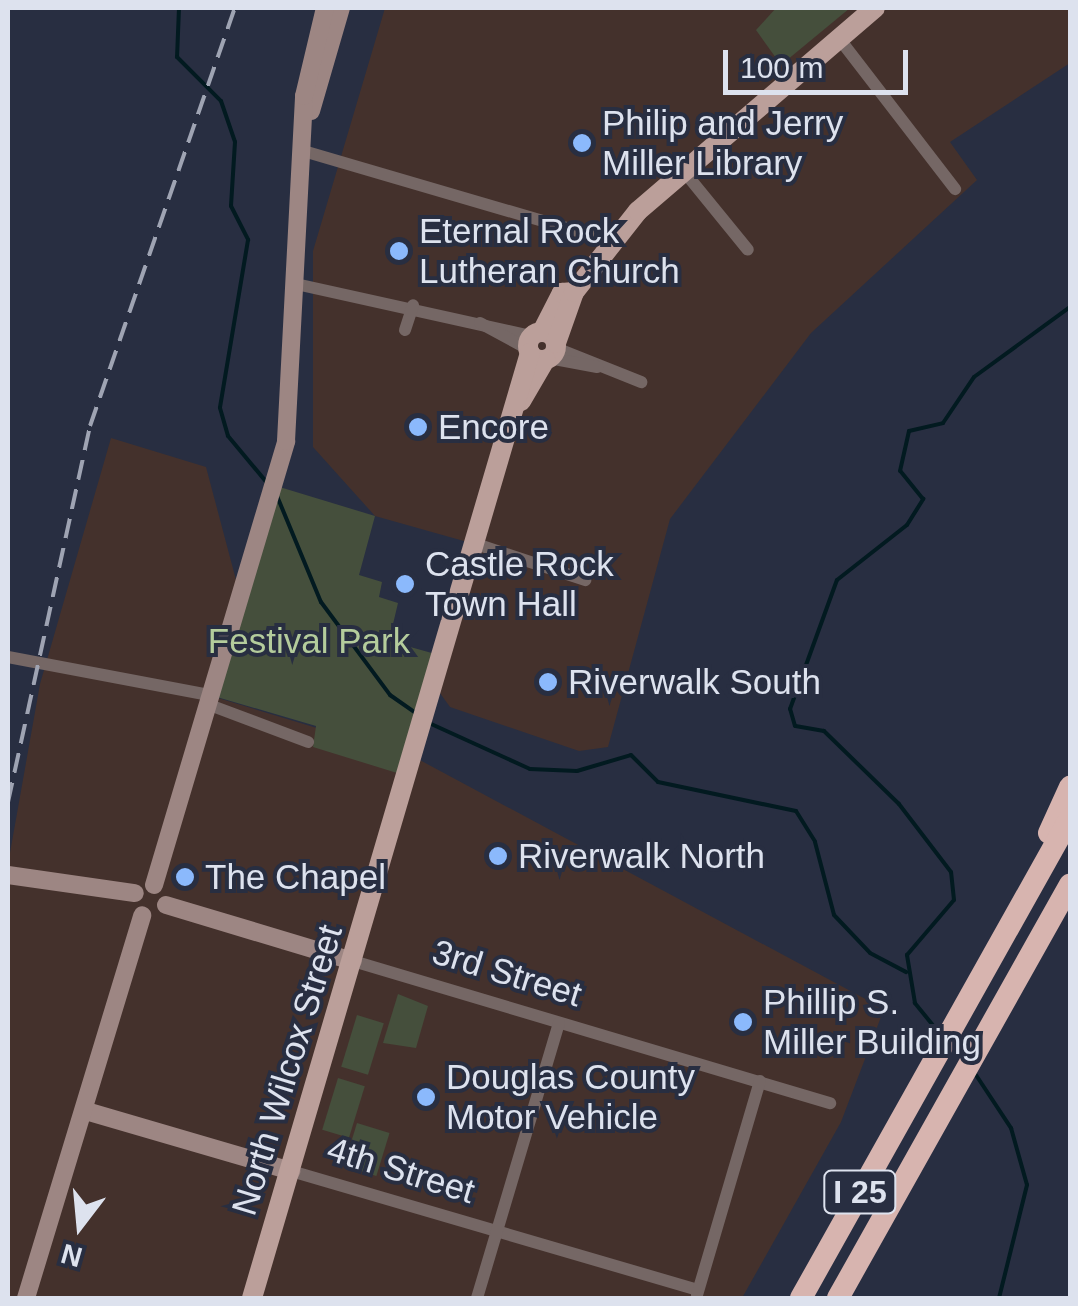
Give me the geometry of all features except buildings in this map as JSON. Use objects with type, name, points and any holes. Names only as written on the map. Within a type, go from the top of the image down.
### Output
[{"type":"highway","points":[[994,954],[1070,786]]},
{"type":"highway","name":"I 25","points":[[800,1298],[1070,818]]},
{"type":"highway","name":"I 25","points":[[838,1298],[1070,888]]},
{"type":"main road","points":[[542,347],[562,293],[574,292],[612,240],[682,169],[875,8]]},
{"type":"main road","name":"North Wilcox Street","points":[[252,1298],[521,401],[542,347]]},
{"type":"street","points":[[142,915],[166,905],[154,884],[286,441],[300,150],[325,8]]},
{"type":"street","points":[[300,150],[341,8]]},
{"type":"street","points":[[838,37],[955,189]]},
{"type":"street","points":[[300,150],[612,240]]},
{"type":"street","points":[[682,169],[748,250]]},
{"type":"street","points":[[296,284],[414,305],[480,323],[641,382]]},
{"type":"street","points":[[406,330],[414,305]]},
{"type":"street","points":[[479,545],[585,580]]},
{"type":"street","points":[[8,657],[209,700],[308,742]]},
{"type":"street","points":[[8,874],[135,893],[154,884]]},
{"type":"street","points":[[26,1298],[142,915],[135,893]]},
{"type":"street","name":"3rd Street","points":[[166,905],[830,1103]]},
{"type":"street","points":[[477,1298],[559,1022]]},
{"type":"street","points":[[697,1294],[760,1082]]},
{"type":"street","name":"4th Street","points":[[86,1110],[697,1294]]},
{"type":"shaded area","points":[[385,8],[1070,8],[1070,63],[950,142],[977,180],[811,333],[670,519],[608,747],[579,751],[450,707],[437,689],[478,545],[375,516],[313,447],[313,251]]},
{"type":"shaded area","points":[[111,438],[206,467],[240,595],[208,695],[416,758],[884,1009],[841,1122],[742,1298],[8,1298],[8,864],[40,684]]},
{"type":"green space","points":[[776,8],[850,8],[781,65],[756,30]]},
{"type":"green space","name":"Festival Park","points":[[273,485],[375,516],[359,575],[382,582],[379,597],[398,603],[389,641],[446,657],[410,777],[313,747],[316,726],[210,695]]},
{"type":"green space","points":[[398,994],[428,1006],[416,1048],[383,1043]]},
{"type":"green space","points":[[357,1015],[384,1023],[368,1075],[341,1067]]},
{"type":"green space","points":[[338,1078],[365,1086],[349,1138],[322,1130]]},
{"type":"green space","points":[[357,1123],[390,1133],[376,1176],[344,1166]]},
{"type":"waterway","points":[[51,8],[93,8]]},
{"type":"waterway","points":[[179,8],[177,57],[221,101],[235,142],[231,206],[248,240],[220,408],[228,436],[268,484]]},
{"type":"waterway","points":[[940,1034],[915,1003],[907,955],[954,900],[951,872],[899,804],[824,731],[795,726],[790,709],[837,580],[907,525],[923,499],[900,471],[909,431],[943,423],[974,377],[1070,307]]},
{"type":"waterway","points":[[277,496],[321,602],[390,695],[417,714]]},
{"type":"waterway","points":[[429,723],[530,769],[577,771],[631,755],[658,782],[796,811],[815,842],[834,915],[870,953],[906,972]]},
{"type":"waterway","points":[[976,1075],[1011,1128],[1027,1185],[999,1298]]},
{"type":"railway","points":[[8,802],[90,426],[235,8]]},
{"type":"place","name":"Philip and Jerry Miller Library","points":[[582,143]]},
{"type":"place","name":"Eternal Rock Lutheran Church","points":[[399,251]]},
{"type":"place","name":"Encore","points":[[418,427]]},
{"type":"place","name":"Castle Rock Town Hall","points":[[405,584]]},
{"type":"place","name":"Riverwalk South","points":[[548,682]]},
{"type":"place","name":"Riverwalk North","points":[[498,856]]},
{"type":"place","name":"The Chapel","points":[[185,877]]},
{"type":"place","name":"Phillip S. Miller Building","points":[[743,1022]]},
{"type":"place","name":"Douglas County Motor Vehicle","points":[[426,1097]]}]
